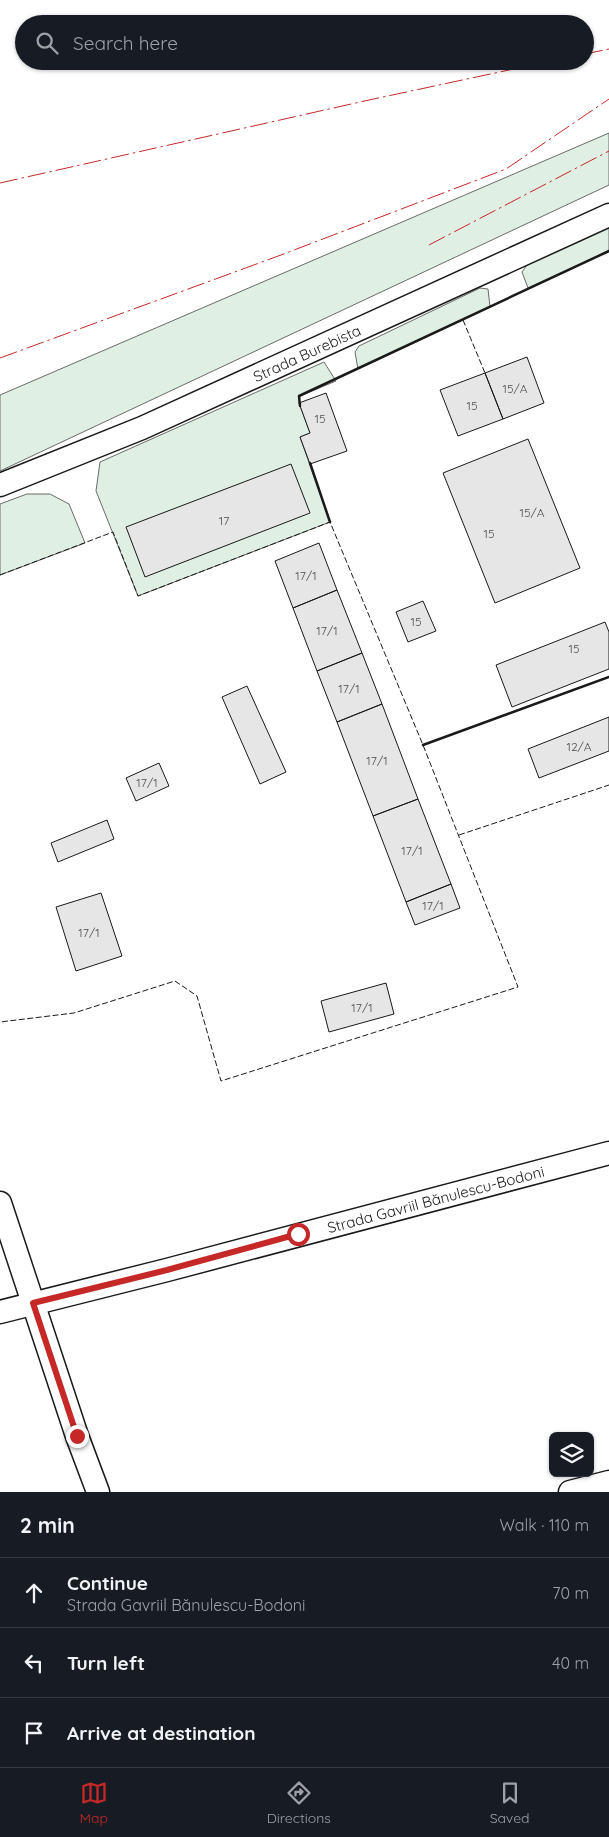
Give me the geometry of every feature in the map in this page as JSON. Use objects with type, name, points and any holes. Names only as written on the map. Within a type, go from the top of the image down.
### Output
[{"type":"street","name":"Strada Burebista","points":[[0,485],[142,428],[609,215]]},
{"type":"street","name":"Strada Gavriil Bănulescu-Bodoni","points":[[0,1312],[167,1270],[609,1153]]},
{"type":"street","points":[[0,1203],[98,1492]]},
{"type":"street","points":[[570,1492],[609,1482]]},
{"type":"green space","points":[[609,133],[609,185],[0,471],[0,395]]},
{"type":"green space","points":[[609,226],[609,251],[528,288],[522,272],[527,265]]},
{"type":"green space","points":[[480,288],[488,289],[490,307],[358,369],[355,352],[359,346]]},
{"type":"green space","points":[[324,362],[336,381],[300,396],[299,403],[310,433],[300,437],[330,522],[138,596],[96,491],[100,462]]},
{"type":"green space","points":[[27,494],[50,494],[69,504],[85,543],[0,575],[0,504]]},
{"type":"building","points":[[527,357],[544,403],[503,419],[485,373]]},
{"type":"building","points":[[485,373],[503,419],[458,436],[440,390]]},
{"type":"building","points":[[326,393],[347,451],[310,464],[300,437],[310,433],[299,403]]},
{"type":"building","points":[[528,439],[580,568],[495,603],[443,473]]},
{"type":"building","points":[[291,464],[310,513],[145,577],[126,527]]},
{"type":"building","points":[[319,543],[337,590],[293,608],[275,561]]},
{"type":"building","points":[[337,590],[362,653],[317,671],[293,608]]},
{"type":"building","points":[[423,601],[436,631],[408,642],[396,612]]},
{"type":"building","points":[[605,622],[609,632],[609,669],[512,707],[496,665]]},
{"type":"building","points":[[362,653],[382,704],[337,722],[317,671]]},
{"type":"building","points":[[247,686],[286,772],[260,784],[222,697]]},
{"type":"building","points":[[382,704],[418,799],[373,816],[337,722]]},
{"type":"building","points":[[609,717],[609,751],[539,778],[528,749]]},
{"type":"building","points":[[159,763],[169,786],[136,801],[126,778]]},
{"type":"building","points":[[418,799],[451,884],[406,902],[373,816]]},
{"type":"building","points":[[107,820],[114,839],[58,862],[51,843]]},
{"type":"building","points":[[451,884],[460,908],[415,925],[406,902]]},
{"type":"building","points":[[101,893],[122,956],[76,971],[56,907]]},
{"type":"building","points":[[386,983],[394,1014],[329,1032],[321,1001]]},
{"type":"fence","points":[[463,320],[485,373]]},
{"type":"fence","points":[[0,575],[113,532],[138,596],[330,522],[423,745],[518,987],[221,1081],[197,996],[175,981],[74,1013],[0,1022]]},
{"type":"fence","points":[[459,835],[609,785]]},
{"type":"wall","points":[[300,406],[299,396],[609,251]]},
{"type":"wall","points":[[310,463],[330,522]]},
{"type":"wall","points":[[423,745],[609,677]]},
{"type":"power","points":[[594,52],[609,49]]},
{"type":"power","points":[[0,183],[509,70]]},
{"type":"power","points":[[0,358],[281,255],[506,169],[609,99]]},
{"type":"power","points":[[429,245],[609,151]]},
{"type":"route","points":[[77,1436],[33,1303],[167,1270],[298,1234]]}]
